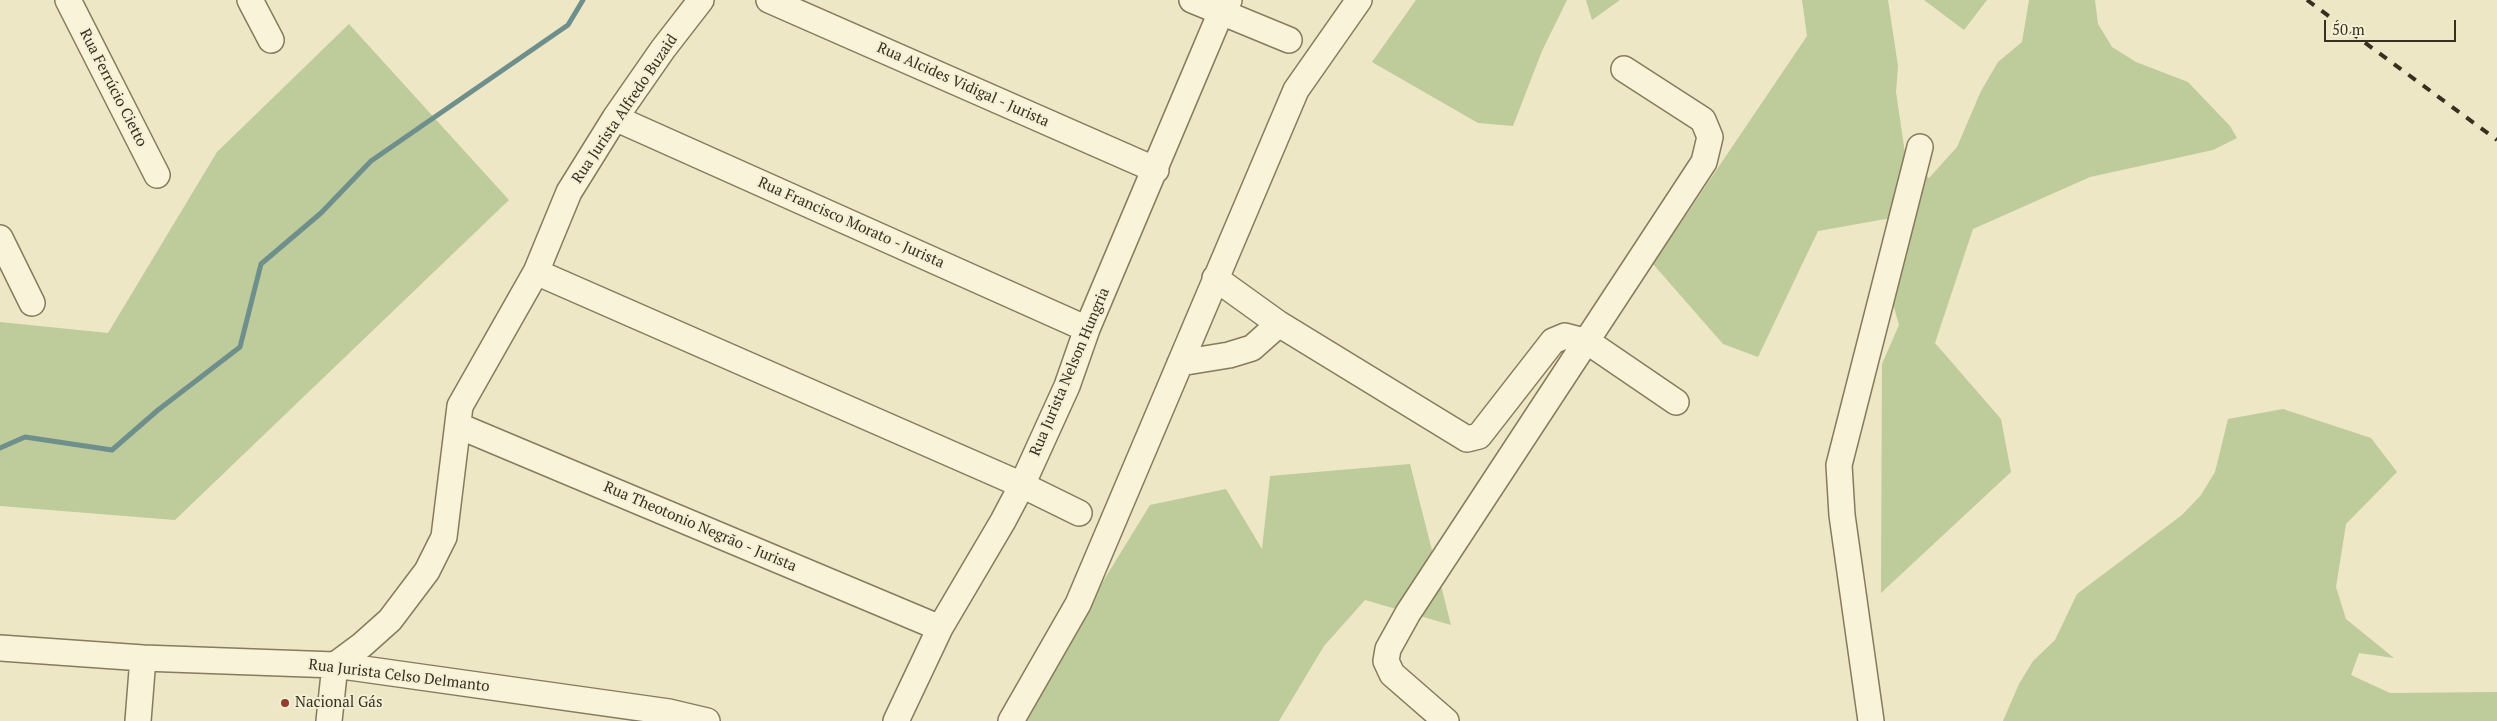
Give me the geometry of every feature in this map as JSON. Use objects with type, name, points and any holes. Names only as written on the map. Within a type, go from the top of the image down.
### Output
[{"type":"street","name":"Rua Ferrúcio Cietto","points":[[68,0],[157,175]]},
{"type":"street","points":[[250,0],[270,40]]},
{"type":"street","name":"Rua Jurista Alfredo Buzaid","points":[[335,665],[362,645],[390,620],[427,571],[444,537],[460,406],[536,272],[569,192],[615,118],[663,49],[701,0]]},
{"type":"street","name":"Rua Alcides Vidigal - Jurista","points":[[769,0],[1156,170]]},
{"type":"street","points":[[1192,0],[1225,6],[1289,40]]},
{"type":"street","points":[[1011,721],[1078,604],[1296,90],[1313,63],[1359,0]]},
{"type":"street","name":"Rua Jurista Nelson Hungria","points":[[896,721],[940,628],[1022,485],[1067,386],[1087,329],[1225,6]]},
{"type":"street","points":[[1446,721],[1392,674],[1386,661],[1388,649],[1408,613],[1588,342],[1704,162],[1710,137],[1702,120],[1624,69]]},
{"type":"street","name":"Rua Francisco Morato - Jurista","points":[[615,118],[1087,329]]},
{"type":"street","points":[[1871,721],[1842,515],[1839,464],[1920,147]]},
{"type":"street","points":[[0,238],[32,303]]},
{"type":"street","points":[[536,272],[1022,485],[1079,514]]},
{"type":"street","points":[[1215,278],[1279,324],[1467,439],[1479,436],[1553,341],[1565,336],[1588,342],[1676,402]]},
{"type":"street","points":[[1180,363],[1229,355],[1252,348],[1279,324]]},
{"type":"street","name":"Rua Theotonio Negrão - Jurista","points":[[459,426],[940,628]]},
{"type":"street","name":"Rua Jurista Celso Delmanto","points":[[0,648],[143,658],[335,665],[669,712],[707,721]]},
{"type":"street","points":[[138,721],[143,658]]},
{"type":"street","points":[[329,721],[335,665]]},
{"type":"green space","points":[[1416,0],[1567,0],[1542,51],[1513,126],[1478,123],[1372,62]]},
{"type":"green space","points":[[1586,0],[1620,0],[1592,20]]},
{"type":"green space","points":[[1802,0],[1888,0],[1898,66],[1896,92],[1906,160],[1929,178],[1957,147],[1981,91],[1998,62],[2022,42],[2029,0],[2095,0],[2098,24],[2112,47],[2136,62],[2188,82],[2230,126],[2237,138],[2213,150],[2090,177],[1973,229],[1935,343],[2001,419],[2011,472],[1881,593],[1882,364],[1899,325],[1892,300],[1914,214],[1818,231],[1758,357],[1723,344],[1653,264],[1807,36]]},
{"type":"green space","points":[[1924,0],[1987,0],[1964,30]]},
{"type":"green space","points":[[349,24],[509,200],[175,520],[0,506],[0,322],[108,333],[217,152]]},
{"type":"green space","points":[[2283,409],[2371,438],[2397,472],[2346,524],[2336,587],[2346,619],[2394,658],[2359,653],[2351,675],[2390,693],[2497,692],[2497,721],[2003,721],[2019,684],[2033,661],[2055,640],[2077,594],[2182,515],[2201,495],[2215,472],[2228,419]]},
{"type":"green space","points":[[1410,464],[1451,625],[1365,600],[1324,646],[1279,721],[1017,721],[1150,505],[1226,489],[1262,549],[1270,476]]},
{"type":"waterway","points":[[0,448],[25,437],[112,450],[158,410],[240,347],[261,264],[321,213],[371,161],[568,25],[583,0]]},
{"type":"railway","points":[[2307,0],[2497,140]]},
{"type":"place","name":"Nacional Gás","points":[[285,703]]}]
